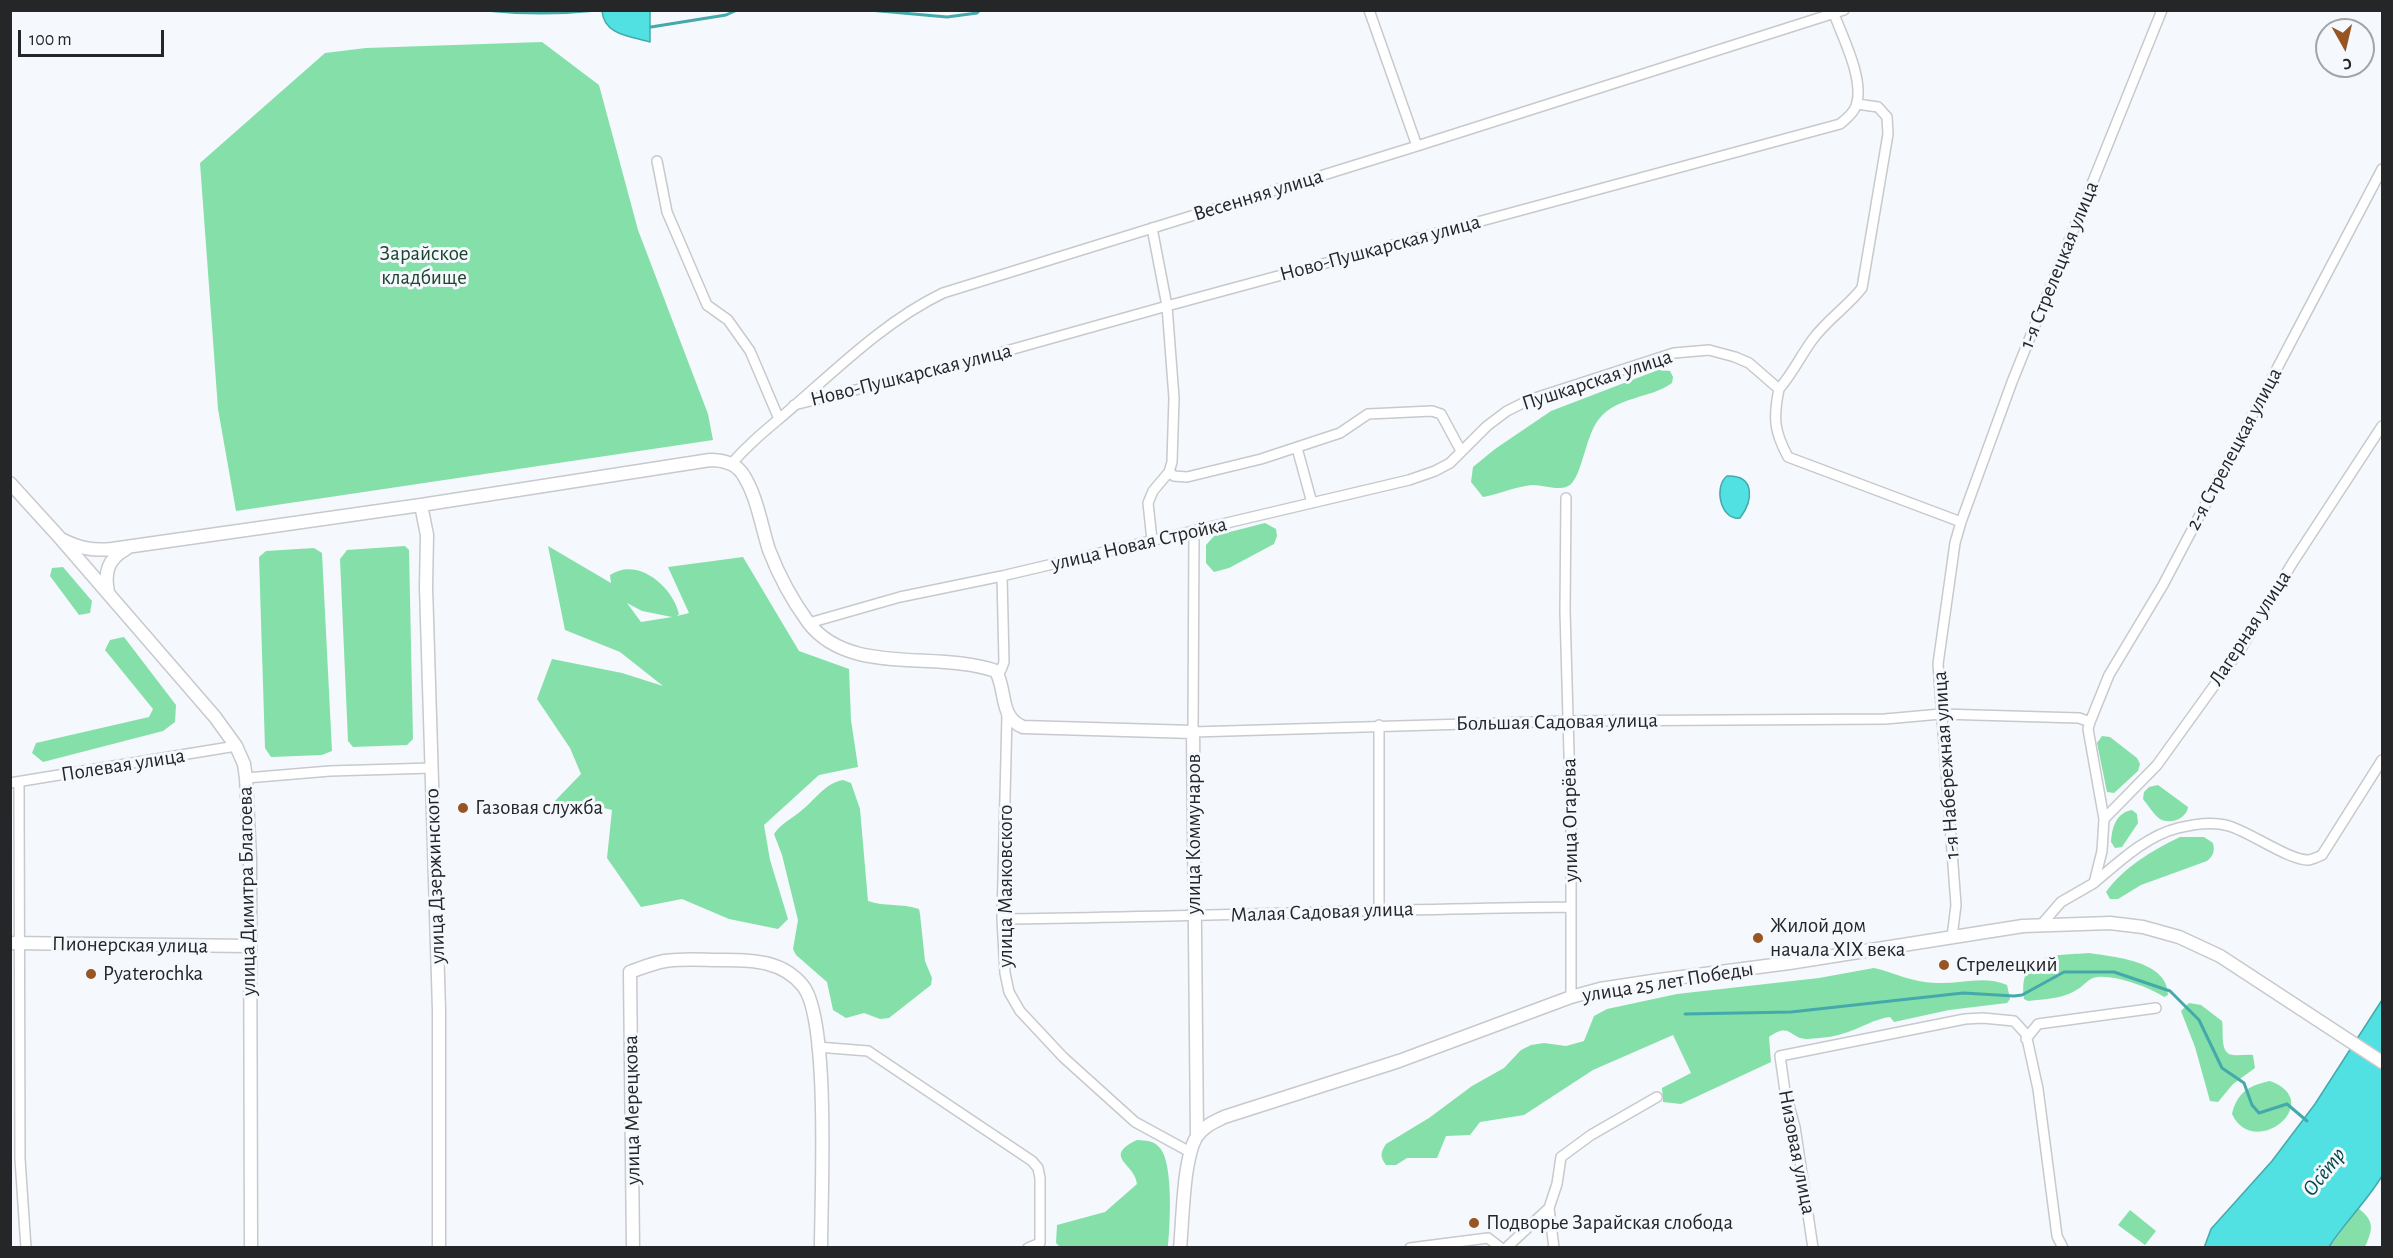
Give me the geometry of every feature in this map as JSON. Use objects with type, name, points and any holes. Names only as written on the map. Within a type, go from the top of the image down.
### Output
[{"type":"street","points":[[1369,10],[1418,146]]},
{"type":"street","points":[[1839,12],[1857,78],[1857,104],[1878,107],[1887,117],[1888,134],[1862,288],[1814,338],[1779,389],[1774,420],[1777,435],[1788,457],[1960,522]]},
{"type":"street","name":"Весенняя улица","points":[[731,464],[752,440],[906,313],[944,293],[1839,12]]},
{"type":"street","name":"1-я Стрелецкая улица","points":[[1960,522],[2012,382],[2158,12]]},
{"type":"street","name":"Ново-Пушкарская улица","points":[[794,405],[949,368],[1167,306],[1840,124],[1852,113],[1857,104]]},
{"type":"street","points":[[657,161],[667,212],[707,305],[728,320],[750,351],[779,419]]},
{"type":"street","name":"2-я Стрелецкая улица","points":[[2089,726],[2109,675],[2163,585],[2382,169]]},
{"type":"street","points":[[1152,228],[1167,306],[1174,398],[1172,462],[1169,472],[1153,491],[1148,503],[1152,540]]},
{"type":"street","name":"Пушкарская улица","points":[[1461,451],[1507,411],[1530,400],[1674,352],[1709,350],[1734,357],[1749,363],[1779,389]]},
{"type":"street","points":[[1169,472],[1174,476],[1187,477],[1297,448],[1340,433],[1368,414],[1432,411],[1441,414],[1461,451]]},
{"type":"street","name":"Лагерная улица","points":[[2104,819],[2157,765],[2242,646],[2293,562],[2382,426]]},
{"type":"street","points":[[1297,448],[1312,503]]},
{"type":"street","name":"улица Новая Стройка","points":[[809,623],[900,597],[1002,576],[1409,480],[1450,463],[1461,451]]},
{"type":"street","points":[[62,538],[77,547],[93,550],[130,547],[710,460],[731,464],[741,472],[755,502],[770,550],[788,590],[809,623],[833,645],[856,654],[954,662],[996,671],[1001,670],[1004,662],[1002,576]]},
{"type":"street","name":"улица Димитра Благоева","points":[[10,483],[62,538],[215,717],[236,746],[244,764],[250,858],[251,1248]]},
{"type":"street","name":"улица Огарёва","points":[[1566,498],[1571,997]]},
{"type":"street","name":"улица Дзержинского","points":[[421,505],[427,535],[439,1010],[439,1248]]},
{"type":"street","name":"1-я Набережная улица","points":[[1952,937],[1956,905],[1938,664],[1960,522]]},
{"type":"street","name":"улица Коммунаров","points":[[1194,531],[1193,732],[1197,1136]]},
{"type":"street","points":[[108,593],[106,572],[108,565],[116,555],[130,547]]},
{"type":"street","points":[[996,671],[1001,680],[1007,715]]},
{"type":"street","name":"Большая Садовая улица","points":[[1007,715],[1013,723],[1023,727],[1193,732],[1568,721],[1885,718],[1941,714],[2079,718],[2089,726]]},
{"type":"street","name":"улица Маяковского","points":[[1007,715],[1002,919],[1005,973],[1009,992],[1020,1011],[1063,1057],[1136,1122],[1190,1152]]},
{"type":"street","points":[[1378,725],[1379,909]]},
{"type":"street","points":[[2089,726],[2104,819],[2102,851],[2094,883]]},
{"type":"street","name":"Полевая улица","points":[[15,782],[236,746]]},
{"type":"street","points":[[2041,925],[2061,902],[2094,883],[2134,850],[2177,828],[2212,823],[2228,825],[2292,856],[2311,860],[2322,855],[2382,760]]},
{"type":"street","points":[[246,778],[330,771],[432,768]]},
{"type":"street","points":[[15,782],[15,943],[20,1158],[26,1248]]},
{"type":"street","name":"Малая Садовая улица","points":[[1002,919],[1195,917],[1379,909],[1570,907]]},
{"type":"street","name":"улица 25 лет Победы","points":[[1197,1136],[1205,1126],[1224,1117],[1399,1061],[1571,997],[1600,989],[2041,925],[2110,923],[2143,927],[2179,937],[2220,956],[2382,1062]]},
{"type":"street","name":"Пионерская улица","points":[[15,943],[249,946]]},
{"type":"street","name":"улица Мерецкова","points":[[633,1248],[630,972],[664,961],[747,960],[771,963],[788,973],[803,987],[813,1005],[817,1047]]},
{"type":"street","points":[[2063,1248],[2057,1236],[2038,1089],[2026,1036],[2038,1024],[2156,1008]]},
{"type":"street","name":"Низовая улица","points":[[1813,1248],[1795,1127],[1785,1091],[1780,1056],[1965,1019],[2014,1021],[2026,1036]]},
{"type":"street","points":[[821,1248],[822,1094],[817,1047],[868,1051],[1032,1161],[1038,1168],[1040,1178],[1042,1245],[1028,1248]]},
{"type":"street","points":[[1554,1248],[1549,1208],[1557,1184],[1561,1157],[1591,1135],[1657,1097]]},
{"type":"street","points":[[1180,1248],[1190,1152],[1197,1136]]},
{"type":"street","points":[[1410,1248],[1488,1238],[1504,1248],[1549,1208]]},
{"type":"green space","name":"Зарайское кладбище","points":[[542,42],[599,85],[638,230],[708,414],[713,440],[236,511],[218,409],[200,163],[325,53],[366,48]]},
{"type":"green space","points":[[1658,370],[1670,371],[1673,377],[1672,383],[1624,402],[1606,412],[1595,426],[1576,477],[1568,486],[1559,488],[1533,485],[1483,497],[1471,482],[1473,467],[1551,411]]},
{"type":"green space","points":[[1265,523],[1276,529],[1277,536],[1274,544],[1229,568],[1214,572],[1206,563],[1206,545],[1214,536]]},
{"type":"green space","points":[[405,546],[409,550],[413,739],[407,745],[353,747],[348,741],[340,559],[347,550]]},
{"type":"green space","points":[[548,546],[611,583],[610,575],[621,570],[632,569],[653,577],[670,594],[679,614],[677,616],[689,613],[668,567],[743,557],[799,651],[849,669],[851,720],[858,767],[819,775],[764,825],[770,860],[788,919],[778,929],[729,919],[682,899],[641,907],[607,858],[612,810],[584,803],[552,804],[581,774],[570,748],[537,699],[552,659],[622,673],[663,686],[620,652],[565,630]],"holes":[[[627,603],[642,611],[672,617],[641,622]]]},
{"type":"green space","points":[[314,548],[322,553],[332,751],[322,755],[271,757],[265,748],[259,557],[266,551]]},
{"type":"green space","points":[[63,567],[92,601],[90,613],[79,615],[50,576],[52,568]]},
{"type":"green space","points":[[124,637],[176,705],[175,722],[163,731],[43,762],[32,753],[36,743],[149,717],[153,709],[105,650],[110,640]]},
{"type":"green space","points":[[2102,736],[2110,737],[2137,758],[2140,764],[2138,771],[2114,793],[2107,792],[2097,743]]},
{"type":"green space","points":[[843,780],[851,783],[860,809],[868,901],[913,907],[919,909],[920,914],[925,961],[932,978],[931,985],[889,1018],[880,1019],[864,1013],[846,1018],[833,1010],[827,982],[796,955],[793,949],[798,920],[782,855],[774,834],[831,784]]},
{"type":"green space","points":[[2158,785],[2188,807],[2182,817],[2173,821],[2164,821],[2143,799],[2144,792],[2149,787]]},
{"type":"green space","points":[[2132,810],[2137,814],[2138,823],[2122,847],[2115,848],[2111,842],[2116,822],[2122,814]]},
{"type":"green space","points":[[2180,837],[2204,837],[2213,843],[2212,855],[2207,861],[2141,885],[2118,899],[2110,899],[2106,892],[2130,867]]},
{"type":"green space","points":[[2089,953],[2125,959],[2150,968],[2166,984],[2168,995],[2164,997],[2122,980],[2097,977],[2067,995],[2028,1001],[2024,999],[2024,983],[2027,972],[2033,964],[2051,956]]},
{"type":"green space","points":[[1874,968],[1928,983],[1981,980],[1998,982],[2007,985],[2010,999],[2007,1003],[1949,1010],[1894,1022],[1890,1017],[1884,1018],[1845,1033],[1827,1037],[1802,1039],[1782,1031],[1769,1037],[1771,1062],[1681,1104],[1663,1102],[1662,1088],[1691,1073],[1673,1035],[1593,1070],[1524,1115],[1480,1122],[1470,1135],[1446,1136],[1437,1158],[1407,1158],[1396,1165],[1386,1165],[1383,1160],[1382,1152],[1386,1144],[1429,1118],[1472,1086],[1504,1068],[1521,1050],[1531,1045],[1544,1043],[1566,1046],[1584,1041],[1594,1016],[1607,1009],[1677,994],[1819,978]]},
{"type":"green space","points":[[2189,1003],[2201,1005],[2222,1021],[2224,1046],[2229,1054],[2253,1055],[2255,1068],[2233,1084],[2218,1102],[2210,1101],[2195,1047],[2181,1011]]},
{"type":"green space","points":[[2270,1081],[2286,1090],[2291,1102],[2289,1113],[2281,1123],[2269,1130],[2255,1132],[2242,1127],[2232,1114],[2237,1100],[2251,1087]]},
{"type":"green space","points":[[1137,1140],[1154,1143],[1164,1154],[1170,1195],[1168,1247],[1060,1247],[1056,1243],[1057,1225],[1105,1212],[1137,1184],[1132,1171],[1121,1156],[1127,1146]]},
{"type":"green space","points":[[2358,1208],[2370,1221],[2371,1226],[2365,1247],[2329,1248]]},
{"type":"green space","points":[[2130,1210],[2156,1231],[2145,1245],[2118,1225]]},
{"type":"water","points":[[602,11],[650,11],[650,42],[613,30],[604,19]]},
{"type":"water","points":[[1727,476],[1743,480],[1749,490],[1748,504],[1740,518],[1733,518],[1728,514],[1721,502],[1720,488]]},
{"type":"water","name":"Осётр","points":[[2382,1000],[2382,1176],[2376,1185],[2329,1247],[2204,1248],[2211,1229],[2272,1161],[2315,1104]]},
{"type":"waterway","points":[[484,10],[541,13],[598,10]]},
{"type":"waterway","points":[[651,27],[726,15],[737,10]]},
{"type":"waterway","points":[[869,10],[947,17],[977,13],[980,10]]},
{"type":"waterway","points":[[1685,1014],[1791,1012],[1963,993],[2014,996],[2022,995],[2064,972],[2114,972],[2170,991],[2199,1020],[2222,1068],[2244,1083],[2252,1105],[2259,1113],[2287,1104],[2307,1121]]},
{"type":"place","name":"Газовая служба","points":[[463,808]]},
{"type":"place","name":"Жилой дом начала XIX века","points":[[1758,938]]},
{"type":"place","name":"Стрелецкий","points":[[1944,965]]},
{"type":"place","name":"Pyaterochka","points":[[91,974]]},
{"type":"place","name":"Подворье Зарайская слобода","points":[[1474,1223]]}]
